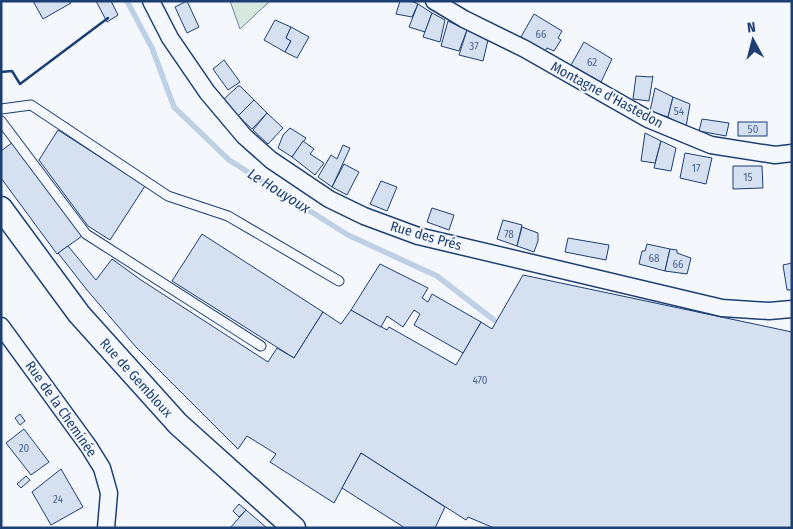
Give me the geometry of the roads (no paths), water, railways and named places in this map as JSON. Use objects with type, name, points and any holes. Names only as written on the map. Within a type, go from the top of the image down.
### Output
[{"type":"main road","name":"Rue de Gembloux","points":[[1,208],[79,314],[178,424],[294,528]]},
{"type":"street","name":"Rue des Prés","points":[[150,1],[170,38],[207,92],[244,136],[271,160],[329,199],[364,216],[418,236],[722,308],[769,311],[792,309]]},
{"type":"street","name":"Montagne d'Hastedon","points":[[434,1],[648,120],[711,145],[775,155],[792,153]]},
{"type":"street","name":"Rue de la Cheminée","points":[[1,326],[89,447],[102,468],[109,493],[106,528]]},
{"type":"lane","points":[[1,109],[31,105],[168,196],[228,216],[340,281]]},
{"type":"lane","points":[[1,121],[86,234],[261,346]]},
{"type":"waterway","name":"Le Houyoux","points":[[127,1],[152,48],[174,107],[229,160],[348,235],[437,276],[494,320]]}]
